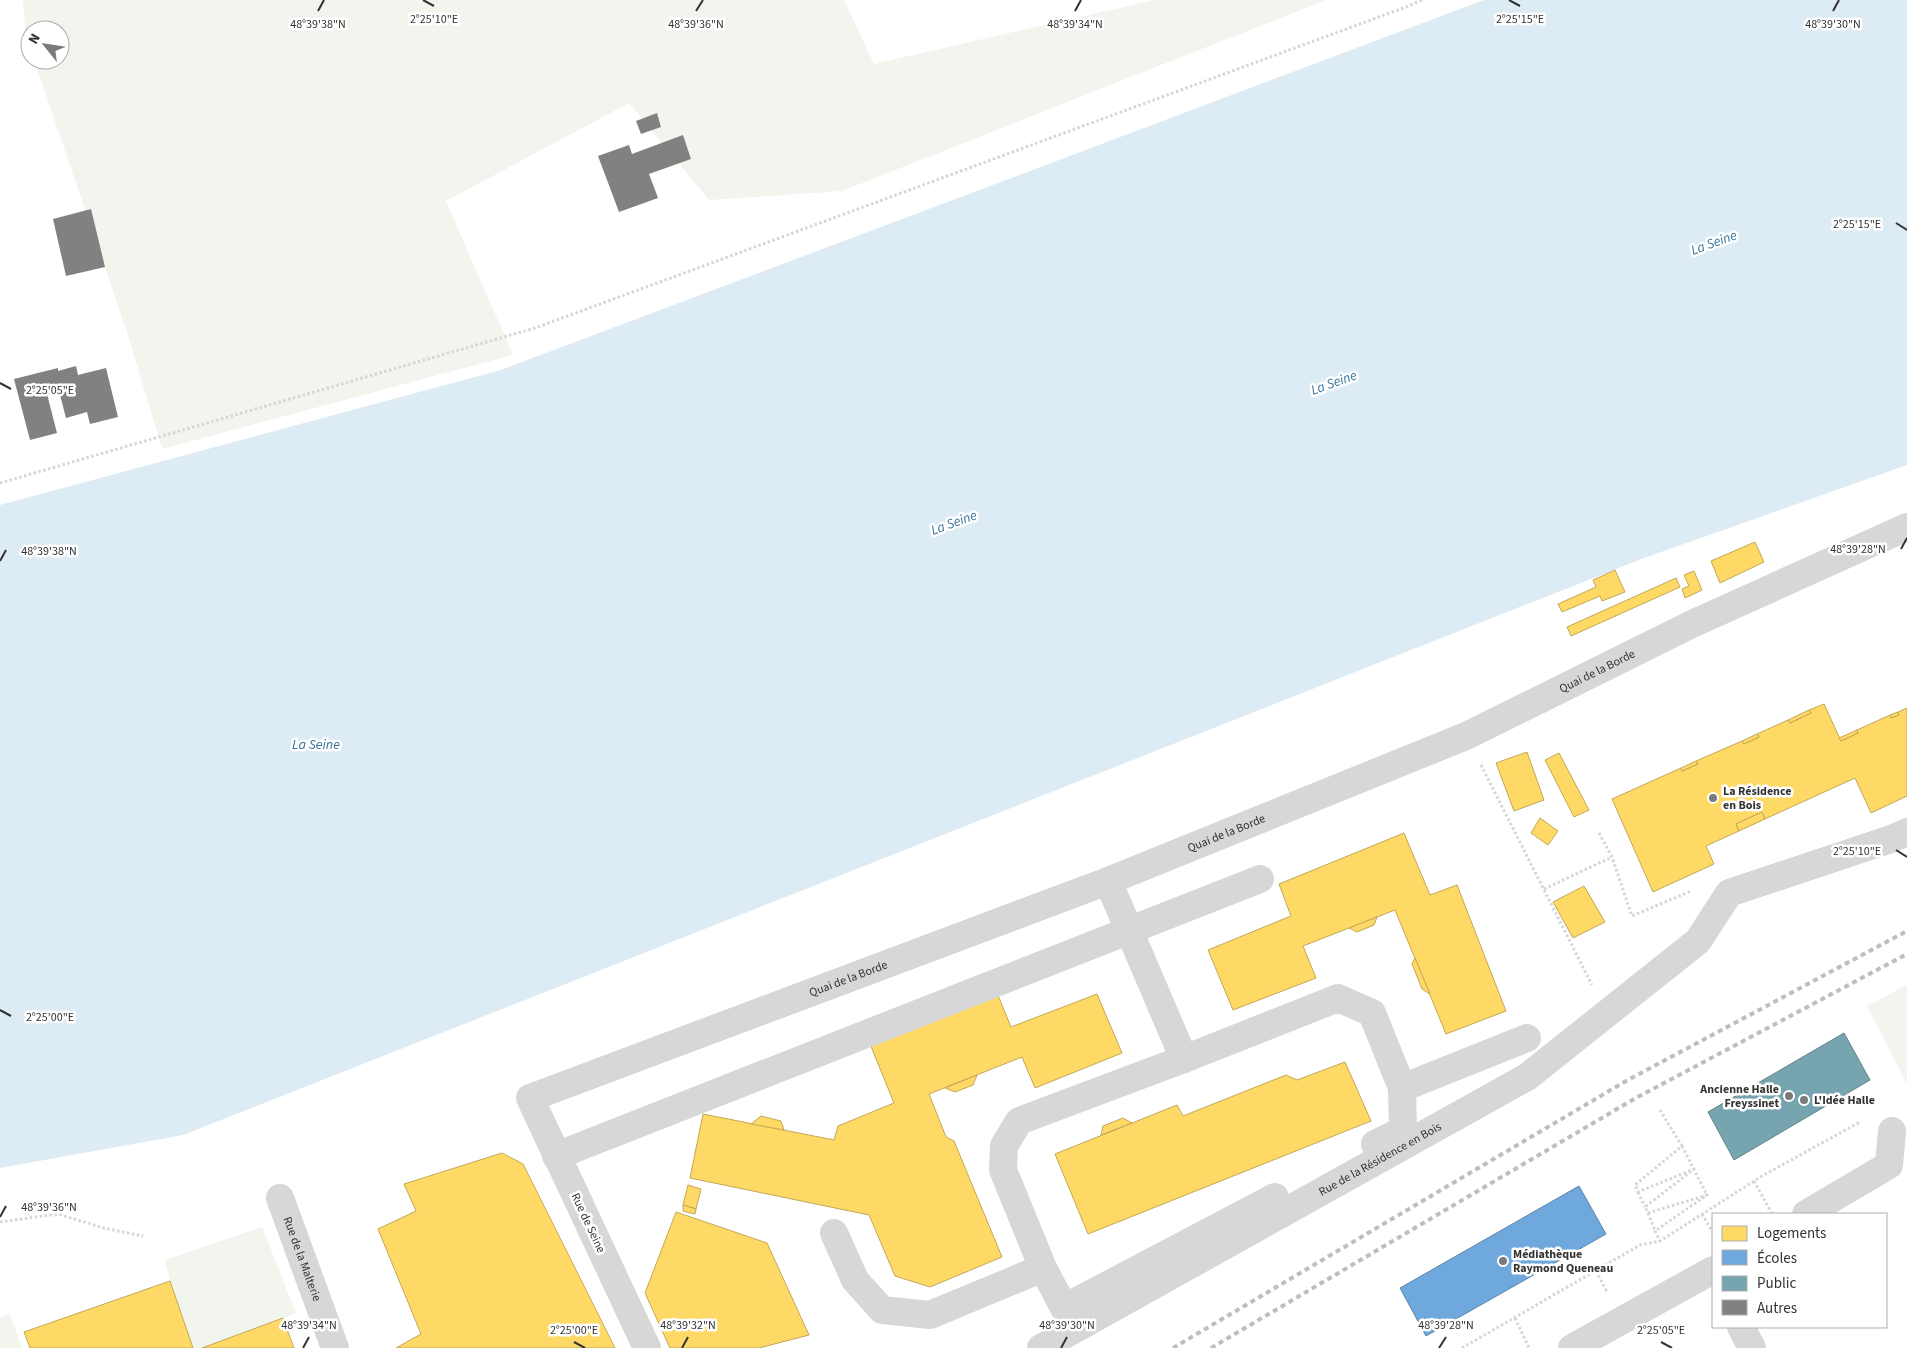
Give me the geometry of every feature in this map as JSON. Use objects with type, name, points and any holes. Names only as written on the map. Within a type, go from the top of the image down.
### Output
[{"type":"street","name":"Quai de la Borde","points":[[530,1098],[1108,880],[1466,736],[1692,624],[1907,527]]},
{"type":"street","name":"Rue de la Résidence en Bois","points":[[1041,1348],[1527,1077],[1698,940],[1729,893],[1891,840],[1907,832]]},
{"type":"street","points":[[556,1156],[1260,879]]},
{"type":"street","points":[[1108,880],[1184,1059]]},
{"type":"street","points":[[1338,998],[1372,1013],[1402,1088],[1403,1130],[1064,1308],[1043,1268],[1002,1170],[1004,1146],[1019,1121],[1184,1059],[1338,998]]},
{"type":"street","points":[[1402,1088],[1527,1038]]},
{"type":"street","name":"Rue de Seine","points":[[530,1098],[647,1348]]},
{"type":"street","points":[[1808,1213],[1888,1165],[1892,1131]]},
{"type":"street","name":"Rue de la Malterie","points":[[280,1198],[336,1348]]},
{"type":"street","points":[[834,1232],[855,1280],[882,1310],[930,1315],[1043,1268]]},
{"type":"street","points":[[1572,1348],[1712,1271]]},
{"type":"street","points":[[1742,1328],[1752,1348]]},
{"type":"path","points":[[0,484],[535,328],[1422,0]]},
{"type":"path","points":[[1466,736],[1596,992]]},
{"type":"path","points":[[1599,833],[1612,857],[1632,916],[1693,890]]},
{"type":"path","points":[[1544,889],[1612,857]]},
{"type":"path","points":[[1660,1110],[1682,1146],[1707,1195]]},
{"type":"path","points":[[1462,1348],[1640,1245],[1660,1241],[1754,1181],[1877,1112],[1892,1131]]},
{"type":"path","points":[[1660,1241],[1635,1185],[1682,1146]]},
{"type":"path","points":[[1638,1192],[1694,1169]]},
{"type":"path","points":[[1644,1207],[1694,1169]]},
{"type":"path","points":[[1754,1181],[1771,1213]]},
{"type":"path","points":[[1648,1214],[1707,1195]]},
{"type":"path","points":[[1656,1231],[1707,1195]]},
{"type":"path","points":[[0,1222],[58,1214],[104,1228],[142,1236]]},
{"type":"path","points":[[1702,1214],[1712,1232]]},
{"type":"path","points":[[1514,1318],[1529,1348]]},
{"type":"shaded area","points":[[23,0],[844,0],[874,64],[1154,0],[1326,0],[842,191],[709,200],[629,103],[446,201],[513,355],[162,449],[127,332],[37,70],[70,70],[70,20],[25,20]]},
{"type":"shaded area","points":[[1907,985],[1907,1084],[1867,1006]]},
{"type":"shaded area","points":[[262,1227],[296,1313],[202,1348],[193,1348],[170,1281],[165,1260]]},
{"type":"shaded area","points":[[10,1314],[22,1348],[0,1348],[0,1318]]},
{"type":"water","name":"La Seine","points":[[1484,0],[1907,0],[1907,465],[1644,558],[183,1135],[0,1168],[0,505],[501,370]]},
{"type":"building: Logements","points":[[1755,542],[1764,562],[1720,583],[1711,561]]},
{"type":"building: Logements","points":[[1615,570],[1625,592],[1602,601],[1600,596],[1562,612],[1558,604],[1596,587],[1593,580]]},
{"type":"building: Logements","points":[[1694,571],[1702,590],[1685,598],[1682,589],[1689,586],[1684,575]]},
{"type":"building: Logements","points":[[1676,578],[1680,587],[1571,636],[1567,627]]},
{"type":"building: Logements","name":"La Résidence en Bois","points":[[1824,704],[1841,741],[1858,733],[1857,730],[1890,715],[1891,718],[1899,715],[1898,712],[1907,708],[1907,796],[1871,813],[1855,778],[1765,819],[1762,812],[1736,824],[1739,831],[1706,846],[1714,864],[1653,892],[1612,799],[1681,768],[1682,771],[1698,764],[1696,761],[1742,741],[1744,744],[1759,737],[1757,734],[1788,720],[1790,723],[1811,713],[1809,710]]},
{"type":"building: Logements","points":[[1809,710],[1811,713],[1790,723],[1788,720]]},
{"type":"building: Logements","points":[[1898,712],[1899,715],[1891,718],[1890,715]]},
{"type":"building: Logements","points":[[1857,730],[1858,733],[1841,741],[1839,738]]},
{"type":"building: Logements","points":[[1757,734],[1759,737],[1744,744],[1742,741]]},
{"type":"building: Logements","points":[[1527,752],[1544,800],[1514,811],[1496,763]]},
{"type":"building: Logements","points":[[1559,753],[1589,810],[1574,817],[1545,760]]},
{"type":"building: Logements","points":[[1696,761],[1698,764],[1682,771],[1681,768]]},
{"type":"building: Logements","points":[[1762,812],[1765,819],[1739,831],[1736,824]]},
{"type":"building: Logements","points":[[1540,818],[1558,831],[1548,845],[1531,833]]},
{"type":"building: Logements","points":[[1404,833],[1430,895],[1457,885],[1506,1011],[1446,1034],[1395,910],[1303,946],[1316,978],[1233,1010],[1208,950],[1291,916],[1279,884]]},
{"type":"building: Logements","points":[[1584,886],[1605,922],[1573,938],[1553,902]]},
{"type":"building: Logements","points":[[1377,917],[1374,925],[1357,932],[1349,928]]},
{"type":"building: Logements","points":[[1415,958],[1430,994],[1422,989],[1412,964]]},
{"type":"building: Logements","points":[[997,993],[1011,1027],[1097,994],[1122,1053],[1035,1088],[1022,1057],[929,1094],[946,1137],[954,1141],[1002,1257],[930,1287],[895,1276],[869,1215],[690,1178],[703,1114],[834,1140],[838,1126],[894,1103],[870,1044]]},
{"type":"building: Logements","points":[[1345,1062],[1371,1121],[1088,1234],[1055,1154],[1177,1105],[1183,1116],[1286,1075],[1297,1080]]},
{"type":"building: Logements","points":[[977,1075],[973,1085],[955,1092],[945,1088]]},
{"type":"building: Logements","points":[[761,1116],[781,1121],[784,1130],[751,1124]]},
{"type":"building: Logements","points":[[1123,1118],[1132,1123],[1101,1135],[1103,1126]]},
{"type":"building: Logements","points":[[502,1153],[523,1164],[615,1348],[396,1348],[421,1334],[378,1229],[416,1211],[404,1184]]},
{"type":"building: Logements","points":[[688,1185],[701,1189],[696,1209],[683,1205]]},
{"type":"building: Logements","points":[[683,1205],[696,1209],[695,1214],[683,1211]]},
{"type":"building: Logements","points":[[676,1212],[767,1243],[809,1335],[759,1348],[670,1348],[645,1293]]},
{"type":"building: Logements","points":[[170,1281],[193,1348],[30,1348],[24,1332]]},
{"type":"building: Logements","points":[[283,1318],[294,1348],[202,1348]]},
{"type":"building: Écoles","name":"Médiathèque Raymond Queneau","points":[[1579,1186],[1606,1234],[1426,1336],[1400,1288]]},
{"type":"building: Public","name":"Ancienne Halle Freyssinet","points":[[1844,1033],[1870,1080],[1734,1160],[1708,1112]]},
{"type":"building: Autres","points":[[657,113],[661,127],[641,134],[636,121]]},
{"type":"building: Autres","points":[[683,135],[691,159],[649,174],[658,198],[619,212],[598,156],[629,145],[632,154]]},
{"type":"building: Autres","points":[[91,209],[105,267],[66,276],[53,219]]},
{"type":"building: Autres","points":[[76,366],[78,375],[106,368],[118,417],[90,424],[87,412],[66,418],[59,391],[47,394],[57,433],[30,440],[14,379],[58,368],[58,371]]},
{"type":"railway","points":[[1173,1348],[1626,1081],[1907,931]]},
{"type":"railway","points":[[1211,1348],[1634,1099],[1907,954]]},
{"type":"place","name":"La Résidence en Bois","points":[[1713,798]]},
{"type":"place","name":"Ancienne Halle Freyssinet","points":[[1789,1096]]},
{"type":"place","name":"L'Idée Halle","points":[[1804,1100]]},
{"type":"place","name":"Médiathèque Raymond Queneau","points":[[1503,1261]]}]
